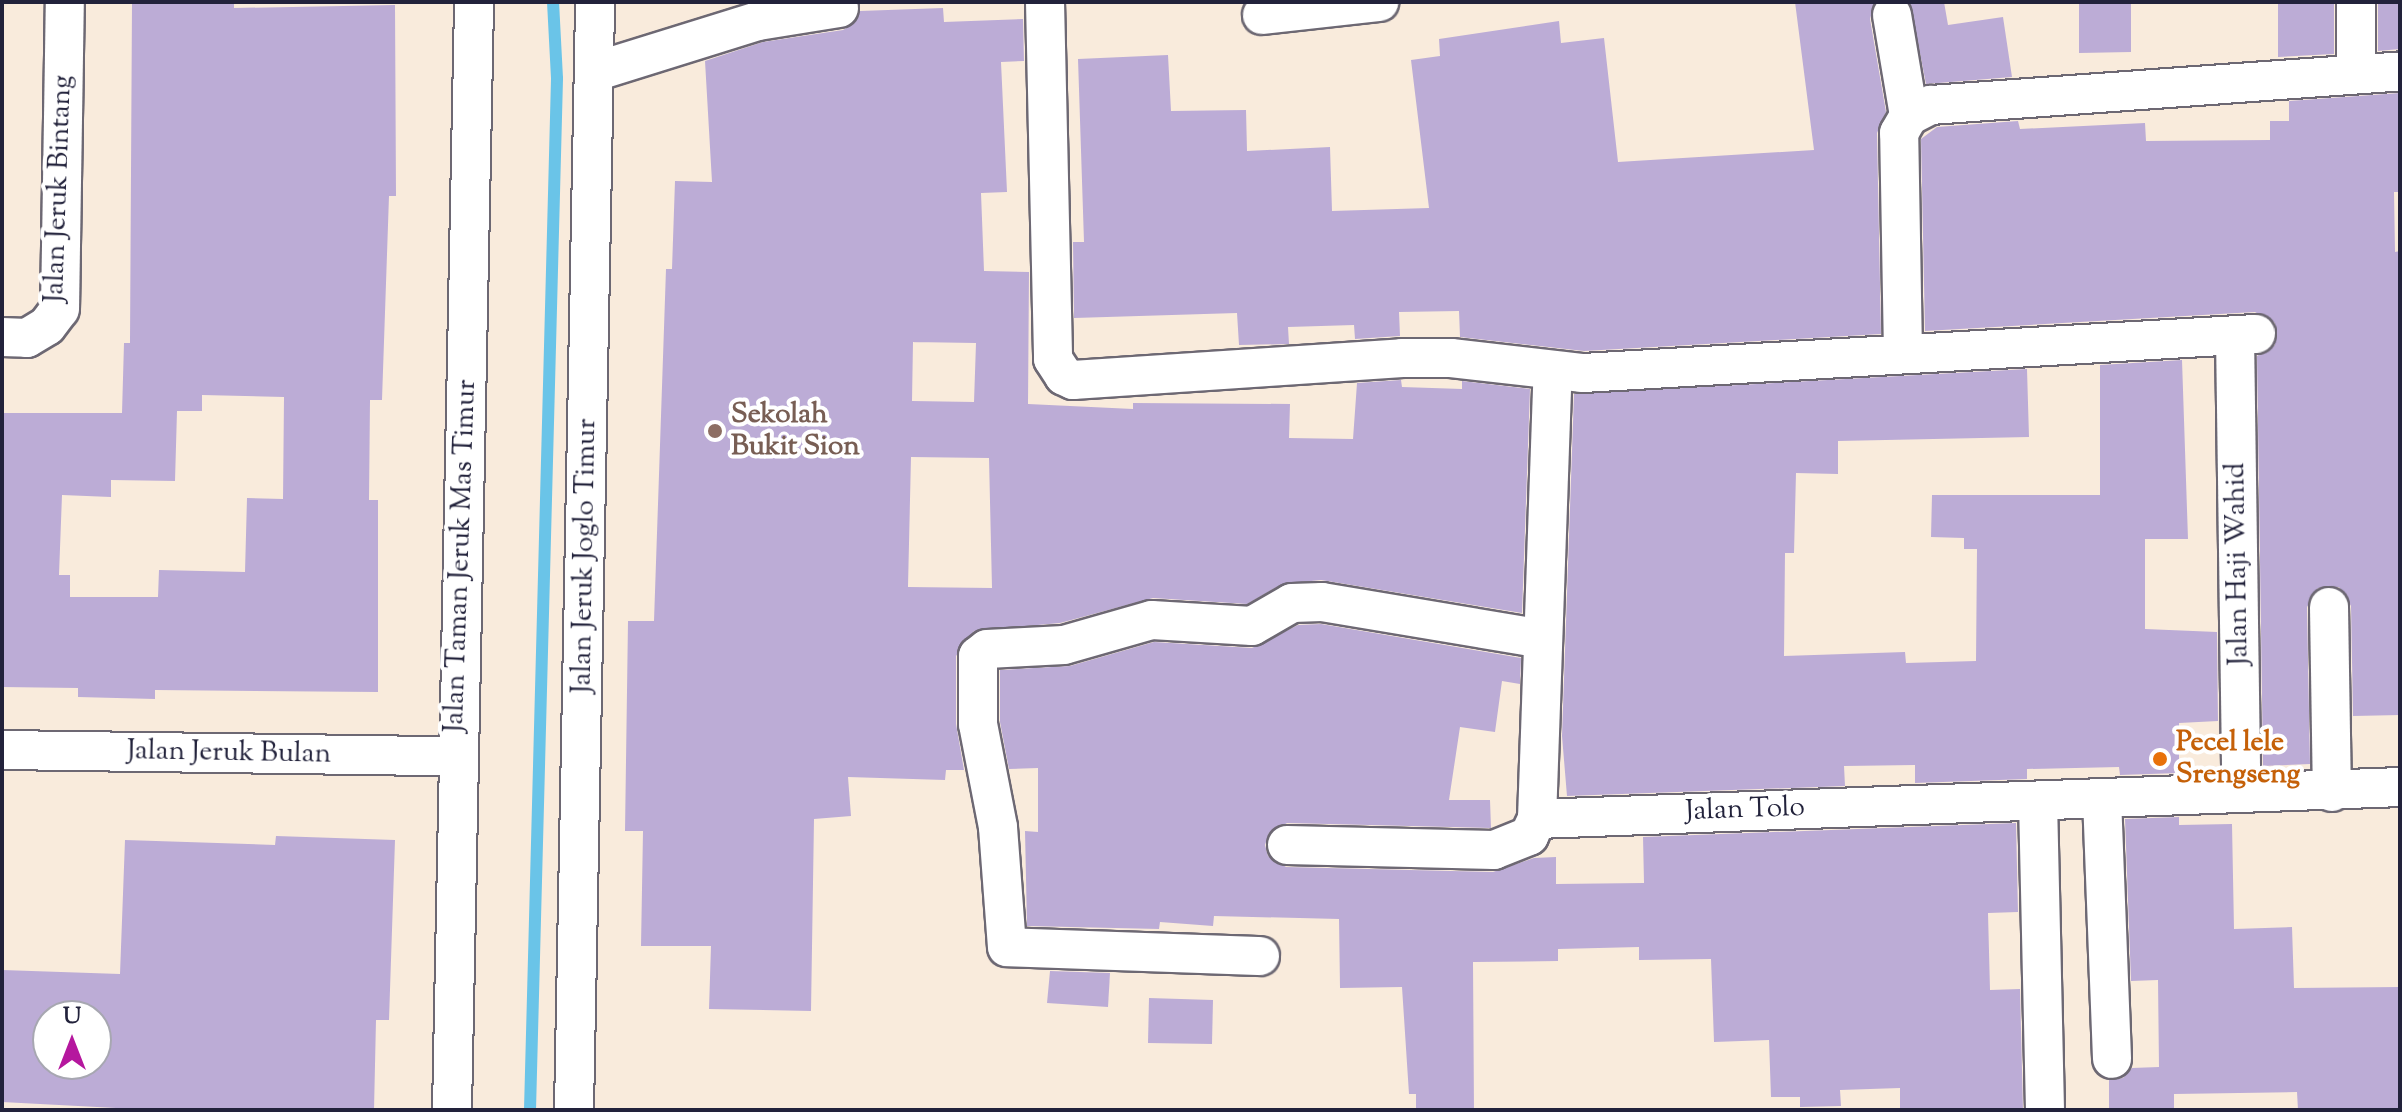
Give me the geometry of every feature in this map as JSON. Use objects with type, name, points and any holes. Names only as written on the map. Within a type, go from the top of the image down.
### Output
[{"type":"street","name":"Jalan Jeruk Bintang","points":[[2,337],[27,338],[47,326],[60,309],[65,2]]},
{"type":"street","name":"Jalan Taman Jeruk Mas Timur","points":[[452,1110],[455,756],[474,2]]},
{"type":"street","name":"Jalan Jeruk Joglo Timur","points":[[574,1110],[595,2]]},
{"type":"street","points":[[1045,2],[1053,359],[1064,376],[1439,358],[1553,372],[1903,353],[1899,133],[1909,116],[1931,105],[2400,71]]},
{"type":"street","points":[[1262,15],[1379,2]]},
{"type":"street","points":[[2356,2],[2356,72]]},
{"type":"street","points":[[594,72],[758,21],[839,8]]},
{"type":"street","points":[[1892,15],[1909,116]]},
{"type":"street","name":"Jalan Haji Wahid","points":[[1903,353],[2245,334],[2241,792]]},
{"type":"street","points":[[1287,845],[1494,850],[1529,836],[1537,819],[1553,372]]},
{"type":"street","points":[[1260,956],[1007,947],[998,827],[978,724],[978,656],[987,649],[1064,645],[1152,620],[1252,626],[1292,603],[1322,602],[1543,639]]},
{"type":"street","points":[[2329,607],[2332,792]]},
{"type":"street","name":"Jalan Jeruk Bulan","points":[[2,750],[455,756]]},
{"type":"street","name":"Jalan Tolo","points":[[1537,819],[2241,792],[2332,792],[2400,787]]},
{"type":"street","points":[[2102,798],[2112,1059]]},
{"type":"street","points":[[2038,801],[2045,1110]]},
{"type":"building","points":[[132,2],[234,2],[234,8],[395,5],[396,196],[389,196],[382,400],[370,400],[369,500],[378,500],[378,692],[155,690],[155,699],[78,697],[78,688],[2,687],[2,413],[122,413],[124,343],[130,343]],"holes":[[[202,395],[284,397],[283,499],[247,498],[245,572],[159,570],[158,597],[70,597],[70,575],[59,575],[62,495],[111,497],[111,480],[175,481],[177,411],[202,411]]]},
{"type":"building","points":[[1795,2],[1875,2],[1870,19],[1886,112],[1877,133],[1881,334],[1584,351],[1460,337],[1459,311],[1399,312],[1400,336],[1355,339],[1354,325],[1288,327],[1289,344],[1239,345],[1237,313],[1074,318],[1073,242],[1084,242],[1078,59],[1168,55],[1171,111],[1246,110],[1247,151],[1330,147],[1332,211],[1429,208],[1411,60],[1440,56],[1439,39],[1559,21],[1561,43],[1604,38],[1618,162],[1814,150]]},
{"type":"building","points":[[1910,2],[1944,2],[1948,25],[2003,17],[2012,77],[1926,84]]},
{"type":"building","points":[[2079,2],[2131,2],[2131,52],[2079,53]]},
{"type":"building","points":[[2278,2],[2334,2],[2334,54],[2278,57]]},
{"type":"building","points":[[2378,2],[2400,2],[2400,49],[2378,51]]},
{"type":"building","points":[[943,8],[944,22],[1023,19],[1024,61],[1001,62],[1007,192],[981,193],[984,271],[1029,272],[1028,404],[1133,409],[1133,403],[1290,404],[1289,438],[1353,439],[1357,383],[1401,380],[1402,387],[1462,389],[1462,381],[1530,389],[1522,613],[1321,580],[1282,584],[1247,604],[1153,598],[1060,623],[974,631],[956,656],[956,724],[964,770],[946,770],[945,780],[848,777],[851,816],[814,819],[811,1011],[709,1009],[711,946],[641,946],[643,831],[625,831],[628,621],[654,621],[666,269],[672,269],[675,181],[712,182],[705,61],[763,42],[843,30],[853,24],[860,11]],"holes":[[[913,342],[976,343],[974,402],[912,401]],[[911,457],[989,458],[992,588],[908,587]]]},
{"type":"building","points":[[2400,93],[2400,192],[2394,192],[2395,252],[2400,251],[2400,715],[2353,716],[2351,606],[2339,587],[2318,588],[2307,607],[2310,764],[2263,766],[2257,356],[2275,345],[2275,323],[2255,312],[1925,331],[1921,139],[1937,127],[2018,121],[2020,129],[2145,123],[2146,141],[2270,140],[2270,121],[2289,121],[2289,101]]},
{"type":"building","points":[[2182,360],[2188,539],[2145,539],[2145,629],[2217,632],[2218,721],[2179,723],[2179,773],[2120,775],[2119,767],[2027,769],[2027,779],[1915,783],[1915,765],[1844,766],[1845,786],[1567,796],[1562,736],[1574,394],[2027,369],[2029,437],[1838,441],[1838,474],[1796,473],[1794,553],[1785,553],[1784,656],[1905,652],[1906,663],[1976,661],[1977,549],[1964,549],[1964,538],[1931,537],[1932,495],[2100,495],[2100,365]]},
{"type":"building","points":[[1321,624],[1521,658],[1520,684],[1502,681],[1495,732],[1460,727],[1449,800],[1490,800],[1491,828],[1287,823],[1269,833],[1265,845],[1268,856],[1286,867],[1493,872],[1534,858],[1556,857],[1556,884],[1644,883],[1643,837],[2016,823],[2018,912],[1988,913],[1990,990],[2020,989],[2023,1110],[1900,1110],[1900,1088],[1840,1090],[1841,1106],[1800,1107],[1800,1097],[1771,1097],[1769,1040],[1714,1042],[1711,959],[1639,960],[1639,947],[1558,949],[1558,961],[1473,962],[1474,1110],[1416,1110],[1416,1094],[1409,1094],[1402,987],[1340,988],[1339,919],[1214,916],[1213,926],[1160,922],[1159,929],[1027,926],[1025,831],[1038,832],[1038,768],[1009,769],[1000,722],[1000,670],[1070,666],[1154,642],[1252,648],[1298,625]]},
{"type":"building","points":[[2179,817],[2179,825],[2232,824],[2234,929],[2292,927],[2294,988],[2400,987],[2400,1110],[2298,1110],[2297,1092],[2174,1094],[2174,1110],[2109,1110],[2109,1080],[2123,1078],[2132,1068],[2159,1067],[2158,980],[2131,981],[2125,819]]},
{"type":"building","points":[[276,836],[395,840],[389,1020],[376,1020],[374,1110],[154,1110],[2,1102],[2,970],[120,974],[125,840],[275,845]]},
{"type":"building","points":[[1050,971],[1110,973],[1108,1007],[1047,1003]]},
{"type":"building","points":[[1149,998],[1213,1000],[1212,1044],[1148,1043]]},
{"type":"waterway","points":[[530,1110],[557,78],[553,2]]},
{"type":"place","name":"Sekolah Bukit Sion","points":[[715,431]]},
{"type":"place","name":"Pecel lele Srengseng","points":[[2160,759]]}]
